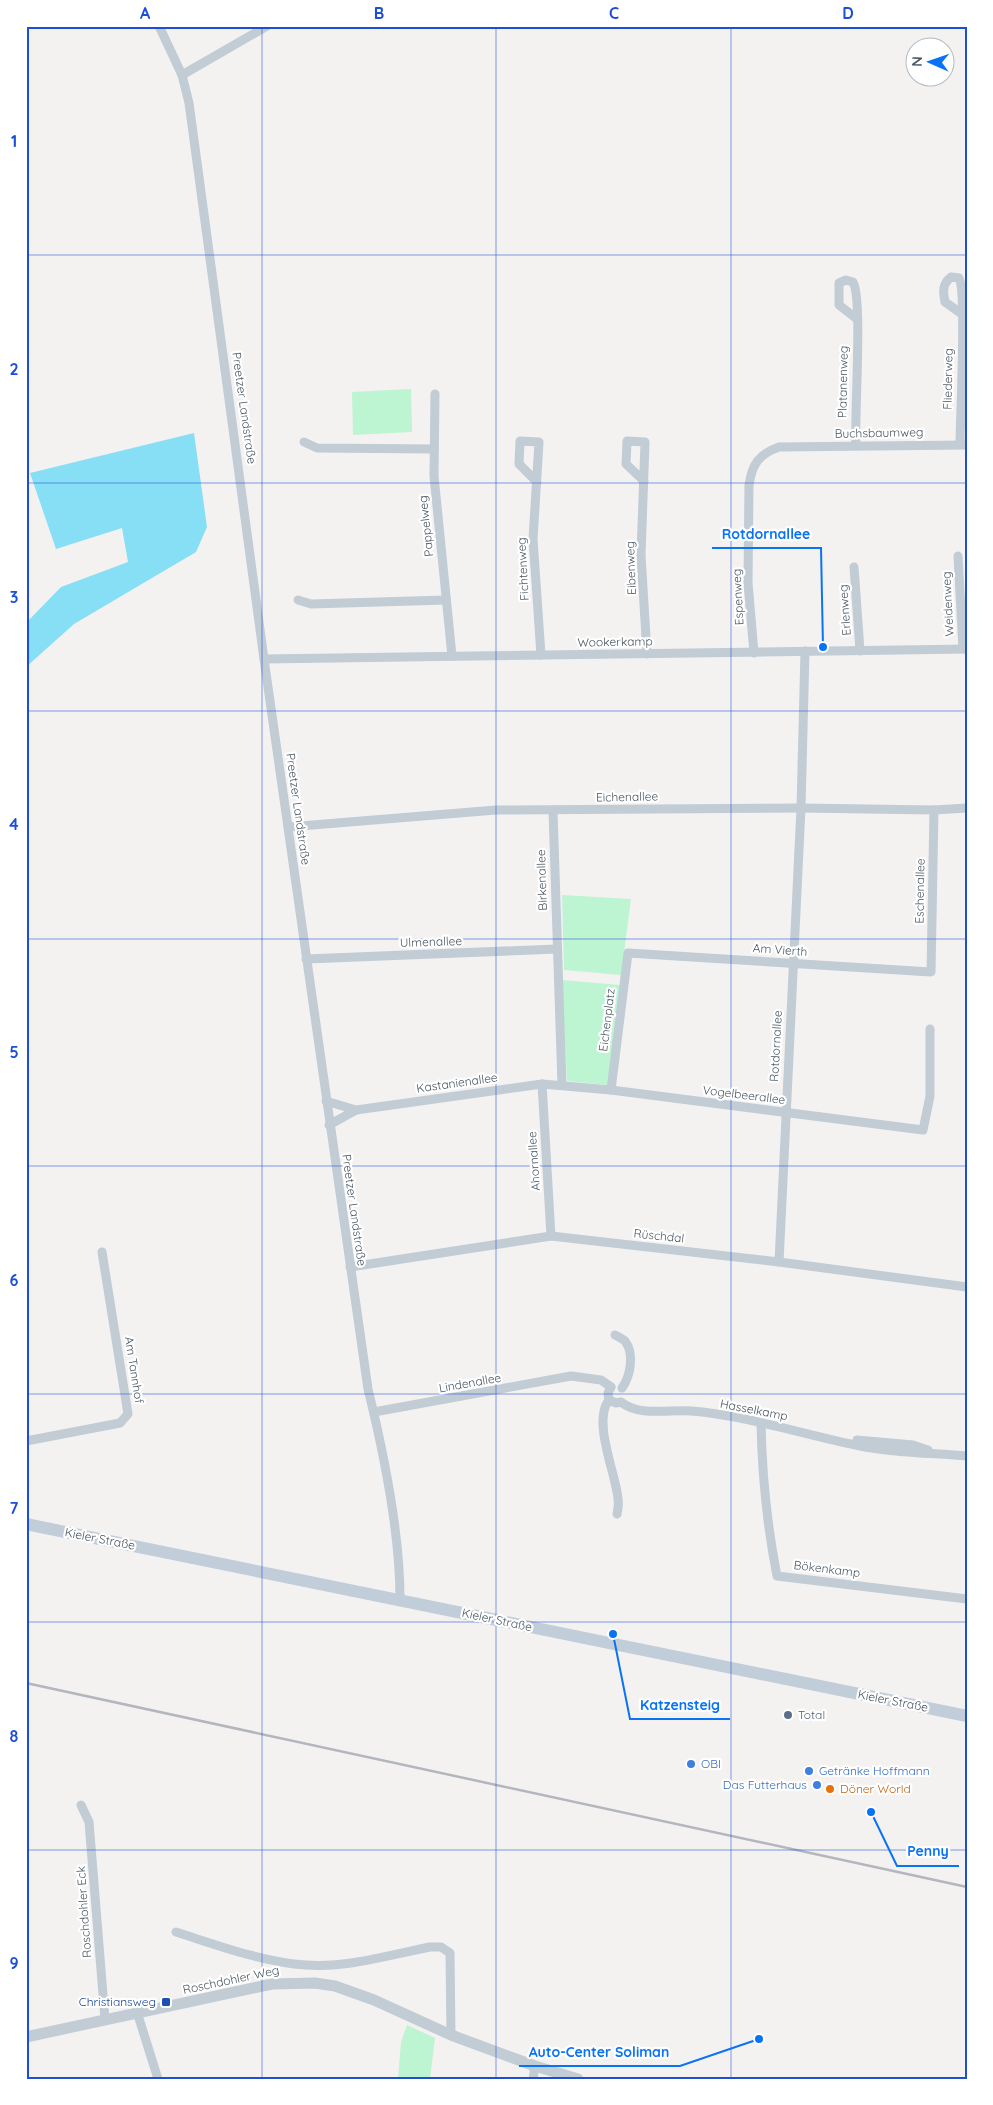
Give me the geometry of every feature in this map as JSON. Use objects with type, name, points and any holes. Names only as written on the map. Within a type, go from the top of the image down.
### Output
[{"type":"main road","name":"Kieler Straße","points":[[26,1524],[967,1716]]},
{"type":"street","name":"Preetzer Landstraße","points":[[159,26],[182,75],[189,103],[329,1125],[368,1389],[374,1412],[400,1568],[400,1599]]},
{"type":"street","points":[[182,75],[267,26]]},
{"type":"street","name":"Fliederweg","points":[[962,314],[963,444]]},
{"type":"street","name":"Platanenweg","points":[[856,446],[857,319]]},
{"type":"street","name":"Pappelweg","points":[[435,394],[434,449],[436,503],[452,656]]},
{"type":"street","points":[[304,442],[317,448],[434,449]]},
{"type":"street","name":"Buchsbaumweg","points":[[791,446],[963,444]]},
{"type":"street","name":"Espenweg","points":[[754,653],[748,583],[750,472],[754,463],[769,450],[791,446]]},
{"type":"street","name":"Eibenweg","points":[[644,481],[641,555],[647,654]]},
{"type":"street","name":"Fichtenweg","points":[[537,482],[533,539],[541,655]]},
{"type":"street","name":"Weidenweg","points":[[958,556],[965,649]]},
{"type":"street","name":"Erlenweg","points":[[854,567],[860,651]]},
{"type":"street","points":[[298,600],[311,604],[446,600]]},
{"type":"street","name":"Wookerkamp","points":[[264,659],[965,649]]},
{"type":"street","name":"Rotdornallee","points":[[779,1262],[801,808],[805,652]]},
{"type":"street","name":"Eichenallee","points":[[288,827],[496,810],[801,808],[934,810],[967,808]]},
{"type":"street","name":"Eschenallee","points":[[931,972],[934,810]]},
{"type":"street","name":"Birkenallee","points":[[553,811],[557,949]]},
{"type":"street","points":[[557,949],[562,1085]]},
{"type":"street","name":"Ulmenallee","points":[[306,959],[557,949]]},
{"type":"street","name":"Am Vierth","points":[[628,953],[931,972]]},
{"type":"street","name":"Eichenplatz","points":[[611,1090],[628,953]]},
{"type":"street","name":"Vogelbeerallee","points":[[562,1085],[923,1130],[930,1096],[930,1029]]},
{"type":"street","name":"Kastanienallee","points":[[329,1125],[356,1110],[542,1084],[562,1085]]},
{"type":"street","name":"Ahornallee","points":[[542,1084],[551,1236]]},
{"type":"street","name":"Kastanienallee","points":[[326,1101],[356,1110]]},
{"type":"street","name":"Rüschdal","points":[[350,1267],[551,1236],[779,1262],[967,1287]]},
{"type":"street","name":"Am Tannhof","points":[[26,1442],[120,1423],[128,1414],[102,1252]]},
{"type":"street","points":[[614,1335],[625,1341],[628,1351],[628,1379],[622,1388]]},
{"type":"street","name":"Lindenallee","points":[[374,1412],[571,1376],[601,1380],[611,1388]]},
{"type":"street","points":[[609,1400],[614,1403],[621,1402],[625,1395],[622,1388],[616,1386],[611,1388],[608,1393],[609,1400],[604,1409],[604,1430],[619,1500],[617,1514]]},
{"type":"street","name":"Hasselkamp","points":[[621,1402],[626,1406],[639,1409],[692,1411],[761,1423],[890,1451],[967,1456]]},
{"type":"street","name":"Bökenkamp","points":[[761,1423],[762,1472],[766,1514],[777,1576],[967,1599]]},
{"type":"street","name":"Roschdohler Eck","points":[[81,1805],[89,1822],[105,2019]]},
{"type":"street","name":"Roschdohler Weg","points":[[176,1932],[282,1962],[306,1965],[336,1964],[430,1947],[441,1947],[450,1953],[451,2035]]},
{"type":"street","name":"Roschdohler Weg","points":[[26,2037],[272,1984],[314,1982],[335,1986],[374,2000],[451,2035],[535,2066],[578,2079]]},
{"type":"street","points":[[137,2012],[158,2079]]},
{"type":"street","points":[[533,2079],[535,2066]]},
{"type":"green space","points":[[411,389],[412,432],[353,435],[352,392]]},
{"type":"green space","points":[[562,895],[631,899],[621,975],[564,970]]},
{"type":"green space","points":[[562,980],[620,985],[608,1085],[567,1081]]},
{"type":"green space","points":[[407,2025],[435,2038],[430,2079],[398,2079],[401,2042]]},
{"type":"water","points":[[194,433],[207,527],[196,552],[74,624],[26,667],[26,623],[61,587],[128,562],[122,528],[56,549],[30,473]]},
{"type":"railway","points":[[26,1683],[967,1887]]},
{"type":"place","name":"Rotdornallee","points":[[823,647]]},
{"type":"place","name":"Katzensteig","points":[[613,1634]]},
{"type":"place","name":"Total","points":[[788,1715]]},
{"type":"place","name":"OBI","points":[[691,1764]]},
{"type":"place","name":"Getränke Hoffmann","points":[[809,1771]]},
{"type":"place","name":"Das Futterhaus","points":[[817,1785]]},
{"type":"place","name":"Döner World","points":[[830,1789]]},
{"type":"place","name":"Penny","points":[[871,1812]]},
{"type":"place","name":"Christiansweg","points":[[166,2002]]},
{"type":"place","name":"Auto-Center Soliman","points":[[759,2039]]}]
